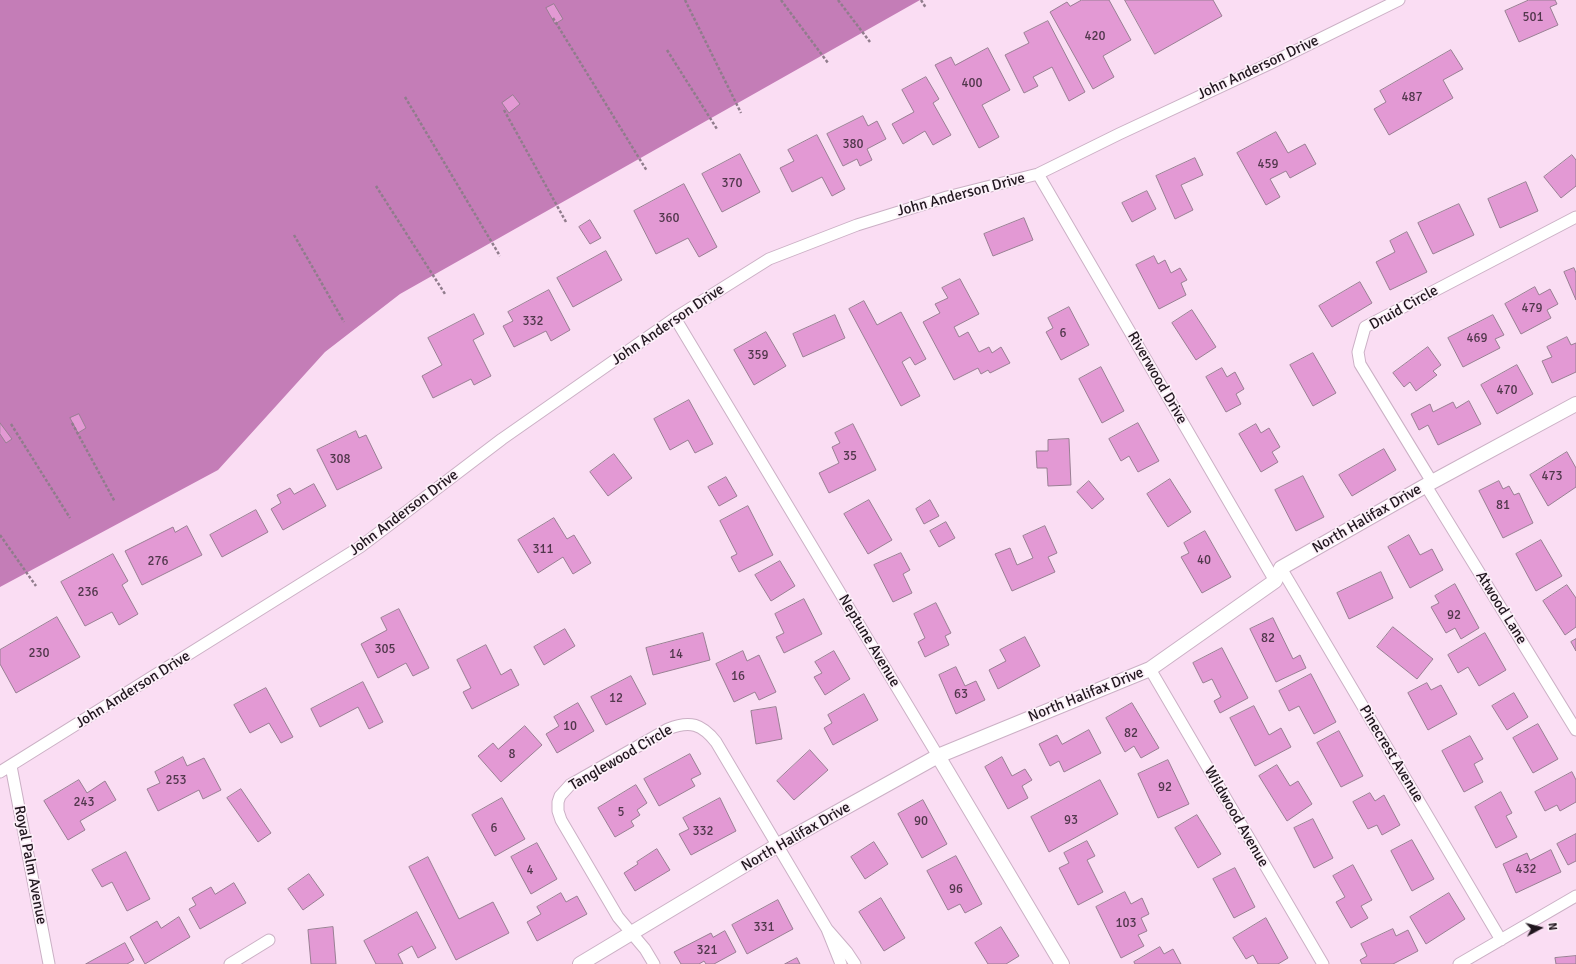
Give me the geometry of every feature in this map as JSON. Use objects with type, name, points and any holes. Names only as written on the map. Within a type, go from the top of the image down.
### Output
[{"type":"street","name":"John Anderson Drive","points":[[0,772],[360,547],[502,439],[675,318],[768,259],[858,225],[947,196],[1038,174],[1399,0]]},
{"type":"street","name":"Riverwood Drive","points":[[1038,174],[1276,581]]},
{"type":"street","name":"Druid Circle","points":[[1429,484],[1360,364],[1358,352],[1365,327],[1576,217]]},
{"type":"street","name":"Neptune Avenue","points":[[675,318],[1062,964]]},
{"type":"street","name":"North Halifax Drive","points":[[1281,568],[1429,484],[1576,404]]},
{"type":"street","name":"Atwood Lane","points":[[1429,484],[1576,730]]},
{"type":"street","points":[[1276,581],[1281,568]]},
{"type":"street","name":"Pinecrest Avenue","points":[[1281,568],[1501,940]]},
{"type":"street","name":"North Halifax Drive","points":[[580,964],[778,846],[938,756],[1150,669],[1276,581]]},
{"type":"street","name":"Wildwood Avenue","points":[[1150,669],[1323,964]]},
{"type":"street","name":"Tanglewood Circle","points":[[654,964],[645,949],[618,917],[561,820],[558,811],[558,802],[560,796],[570,785],[668,729],[678,725],[695,725],[703,728],[716,742],[827,929]]},
{"type":"street","name":"Royal Palm Avenue","points":[[11,766],[49,964]]},
{"type":"street","points":[[1459,964],[1576,896]]},
{"type":"street","points":[[827,929],[841,964]]},
{"type":"street","points":[[827,929],[847,952],[855,964]]},
{"type":"street","points":[[230,964],[269,940]]},
{"type":"path","points":[[685,0],[741,113]]},
{"type":"path","points":[[781,0],[828,63]]},
{"type":"path","points":[[838,0],[870,42]]},
{"type":"path","points":[[921,0],[926,8]]},
{"type":"path","points":[[553,18],[647,171]]},
{"type":"path","points":[[666,50],[717,129]]},
{"type":"path","points":[[405,96],[500,256]]},
{"type":"path","points":[[504,110],[566,222]]},
{"type":"path","points":[[376,186],[445,294]]},
{"type":"path","points":[[294,235],[344,322]]},
{"type":"path","points":[[72,423],[115,502]]},
{"type":"path","points":[[11,424],[70,518]]},
{"type":"path","points":[[0,535],[36,586]]},
{"type":"shaded area","points":[[0,0],[920,0],[400,294],[325,352],[218,470],[0,587]]},
{"type":"building","points":[[1082,0],[1109,0],[1131,40],[1103,56],[1114,77],[1093,89],[1050,12],[1067,2],[1070,6]]},
{"type":"building","points":[[1125,0],[1213,0],[1222,16],[1155,54]]},
{"type":"building","points":[[1529,0],[1555,0],[1557,4],[1550,7],[1558,25],[1519,42],[1505,11]]},
{"type":"building","points":[[554,4],[563,19],[555,24],[546,8]]},
{"type":"building","points":[[1048,21],[1085,92],[1069,101],[1052,67],[1033,77],[1038,86],[1024,93],[1005,55],[1029,43],[1024,33]]},
{"type":"building","points":[[988,48],[1010,90],[982,105],[999,137],[979,148],[935,65],[951,57],[955,65]]},
{"type":"building","points":[[1451,50],[1463,69],[1443,80],[1453,98],[1389,135],[1374,109],[1386,102],[1380,91]]},
{"type":"building","points":[[926,77],[939,99],[933,103],[951,135],[933,145],[925,131],[903,144],[892,124],[914,112],[902,90]]},
{"type":"building","points":[[513,95],[520,104],[509,113],[502,103]]},
{"type":"building","points":[[863,116],[868,126],[877,121],[886,139],[867,149],[872,160],[860,166],[857,159],[843,166],[827,134]]},
{"type":"building","points":[[1276,132],[1288,153],[1305,144],[1316,164],[1290,178],[1286,171],[1270,179],[1280,197],[1266,205],[1237,153]]},
{"type":"building","points":[[817,135],[845,189],[832,196],[822,177],[792,192],[780,168],[794,161],[788,150]]},
{"type":"building","points":[[740,154],[760,192],[722,212],[702,174]]},
{"type":"building","points":[[1572,155],[1576,160],[1576,186],[1561,198],[1544,177]]},
{"type":"building","points":[[1195,158],[1203,175],[1181,185],[1193,210],[1175,219],[1156,176]]},
{"type":"building","points":[[1526,182],[1538,211],[1500,228],[1488,199]]},
{"type":"building","points":[[684,184],[717,247],[699,257],[688,238],[656,254],[634,211]]},
{"type":"building","points":[[1147,191],[1156,209],[1132,222],[1122,203]]},
{"type":"building","points":[[1459,204],[1474,235],[1433,254],[1418,223]]},
{"type":"building","points":[[1024,218],[1033,240],[993,256],[984,234]]},
{"type":"building","points":[[590,220],[601,238],[590,244],[579,227]]},
{"type":"building","points":[[1407,232],[1427,272],[1390,290],[1376,262],[1395,252],[1390,241]]},
{"type":"building","points":[[606,251],[622,280],[573,307],[557,278]]},
{"type":"building","points":[[1154,256],[1158,264],[1165,260],[1171,273],[1180,268],[1187,280],[1181,283],[1186,295],[1159,309],[1136,265]]},
{"type":"building","points":[[1574,268],[1576,273],[1576,300],[1564,272]]},
{"type":"building","points":[[960,279],[979,314],[954,327],[959,337],[968,332],[979,352],[989,347],[992,353],[1001,347],[1010,363],[990,373],[988,370],[981,374],[978,368],[954,380],[923,322],[940,313],[935,304],[948,298],[942,288]]},
{"type":"building","points":[[1360,282],[1372,303],[1332,327],[1319,306]]},
{"type":"building","points":[[1535,287],[1539,295],[1550,289],[1558,304],[1547,310],[1551,318],[1521,334],[1505,304]]},
{"type":"building","points":[[549,290],[570,330],[551,341],[546,331],[514,347],[503,326],[513,321],[508,312]]},
{"type":"building","points":[[864,301],[877,325],[901,312],[926,359],[915,365],[910,357],[902,362],[920,396],[901,406],[849,309]]},
{"type":"building","points":[[1069,307],[1089,345],[1061,360],[1046,332],[1053,328],[1048,318]]},
{"type":"building","points":[[1192,310],[1216,347],[1196,360],[1172,323]]},
{"type":"building","points":[[474,314],[484,334],[473,340],[491,376],[474,385],[471,379],[433,398],[422,376],[442,365],[428,338]]},
{"type":"building","points":[[835,315],[845,338],[803,357],[793,334]]},
{"type":"building","points":[[1493,315],[1504,335],[1495,339],[1500,348],[1463,367],[1448,338]]},
{"type":"building","points":[[766,332],[786,366],[754,385],[734,350]]},
{"type":"building","points":[[1567,337],[1571,345],[1576,343],[1576,372],[1552,383],[1542,361],[1552,357],[1547,347]]},
{"type":"building","points":[[1428,347],[1441,365],[1433,371],[1437,375],[1416,391],[1410,382],[1404,387],[1393,373]]},
{"type":"building","points":[[1313,353],[1336,393],[1313,406],[1290,365]]},
{"type":"building","points":[[1517,365],[1533,394],[1497,414],[1481,385]]},
{"type":"building","points":[[1101,367],[1124,411],[1102,423],[1079,379]]},
{"type":"building","points":[[1222,368],[1227,377],[1235,372],[1244,389],[1236,394],[1241,404],[1226,412],[1206,377]]},
{"type":"building","points":[[689,400],[713,444],[695,453],[688,440],[670,450],[654,419]]},
{"type":"building","points":[[1469,401],[1481,424],[1438,445],[1428,425],[1419,430],[1411,414],[1430,404],[1433,412],[1453,402],[1456,408]]},
{"type":"building","points":[[79,414],[86,428],[78,433],[70,418]]},
{"type":"building","points":[[0,423],[12,439],[6,443],[0,434]]},
{"type":"building","points":[[1138,423],[1159,461],[1138,472],[1129,456],[1121,461],[1109,439]]},
{"type":"building","points":[[853,424],[876,470],[829,493],[819,473],[839,463],[832,447],[840,443],[835,433]]},
{"type":"building","points":[[1256,424],[1261,433],[1269,428],[1280,447],[1272,452],[1278,462],[1261,472],[1239,434]]},
{"type":"building","points":[[356,431],[359,438],[366,435],[382,468],[337,490],[317,450]]},
{"type":"building","points":[[1069,439],[1071,485],[1048,486],[1047,468],[1037,468],[1036,451],[1048,451],[1048,440]]},
{"type":"building","points":[[1384,449],[1396,470],[1352,496],[1339,475]]},
{"type":"building","points":[[1567,452],[1576,468],[1576,487],[1548,506],[1530,475]]},
{"type":"building","points":[[614,454],[632,478],[608,496],[590,472]]},
{"type":"building","points":[[1303,476],[1324,517],[1296,531],[1275,490]]},
{"type":"building","points":[[726,477],[737,496],[719,506],[708,487]]},
{"type":"building","points":[[1170,479],[1191,512],[1168,527],[1147,494]]},
{"type":"building","points":[[1089,481],[1104,499],[1092,509],[1077,492]]},
{"type":"building","points":[[1499,481],[1503,489],[1509,486],[1514,495],[1519,493],[1533,523],[1503,538],[1479,491]]},
{"type":"building","points":[[314,484],[326,506],[283,530],[271,509],[281,503],[277,495],[290,488],[294,494]]},
{"type":"building","points":[[869,500],[892,540],[868,554],[844,514]]},
{"type":"building","points":[[930,500],[939,516],[924,524],[916,509]]},
{"type":"building","points":[[748,506],[773,555],[739,572],[731,557],[737,554],[720,521]]},
{"type":"building","points":[[256,510],[268,532],[222,557],[210,535]]},
{"type":"building","points":[[554,518],[567,539],[574,535],[591,563],[573,574],[563,557],[538,573],[518,540]]},
{"type":"building","points":[[946,522],[955,538],[939,547],[930,531]]},
{"type":"building","points":[[187,526],[202,555],[142,585],[125,551],[173,527],[175,532]]},
{"type":"building","points":[[1045,526],[1057,553],[1048,557],[1055,572],[1012,591],[995,554],[1010,548],[1017,565],[1033,558],[1023,536]]},
{"type":"building","points":[[1205,531],[1231,577],[1202,593],[1181,557],[1189,553],[1184,543]]},
{"type":"building","points":[[1409,535],[1420,555],[1432,549],[1443,570],[1410,588],[1388,547]]},
{"type":"building","points":[[1541,540],[1562,576],[1536,591],[1516,554]]},
{"type":"building","points":[[901,553],[910,570],[903,574],[912,593],[893,602],[874,565]]},
{"type":"building","points":[[113,554],[128,581],[122,585],[138,614],[119,625],[112,612],[85,626],[61,582]]},
{"type":"building","points":[[780,561],[795,586],[771,601],[755,575]]},
{"type":"building","points":[[1381,572],[1393,598],[1349,619],[1337,593]]},
{"type":"building","points":[[1455,584],[1479,628],[1461,639],[1455,628],[1446,633],[1431,607],[1439,603],[1435,596]]},
{"type":"building","points":[[1567,585],[1576,598],[1576,627],[1565,635],[1543,601]]},
{"type":"building","points":[[804,599],[822,634],[784,653],[776,637],[784,633],[775,614]]},
{"type":"building","points":[[936,603],[951,633],[945,636],[949,645],[925,657],[918,642],[925,638],[914,614]]},
{"type":"building","points":[[399,609],[429,668],[413,676],[406,663],[378,678],[361,644],[387,630],[381,618]]},
{"type":"building","points":[[57,617],[80,657],[16,693],[0,664],[0,650]]},
{"type":"building","points":[[1273,618],[1293,659],[1300,655],[1306,668],[1276,682],[1250,629]]},
{"type":"building","points":[[1393,627],[1433,659],[1417,679],[1377,647]]},
{"type":"building","points":[[565,629],[575,646],[544,665],[534,647]]},
{"type":"building","points":[[703,633],[710,660],[653,675],[646,648]]},
{"type":"building","points":[[1485,633],[1506,670],[1479,686],[1468,667],[1458,673],[1448,655]]},
{"type":"building","points":[[1025,637],[1040,666],[998,689],[989,670],[1006,661],[1000,650]]},
{"type":"building","points":[[1576,639],[1576,651],[1571,642]]},
{"type":"building","points":[[486,645],[501,675],[511,669],[519,685],[472,709],[463,692],[471,688],[457,660]]},
{"type":"building","points":[[1222,648],[1248,698],[1220,713],[1214,701],[1221,697],[1212,679],[1203,683],[1193,663]]},
{"type":"building","points":[[743,651],[747,661],[759,655],[776,692],[759,700],[755,692],[734,702],[716,664]]},
{"type":"building","points":[[834,651],[850,679],[825,695],[814,677],[822,673],[815,662]]},
{"type":"building","points":[[956,667],[965,686],[976,681],[985,700],[956,714],[939,675]]},
{"type":"building","points":[[1311,674],[1336,722],[1314,734],[1299,706],[1289,711],[1279,691]]},
{"type":"building","points":[[631,676],[646,704],[606,725],[591,697]]},
{"type":"building","points":[[363,682],[383,722],[369,729],[358,707],[320,727],[311,709]]},
{"type":"building","points":[[1427,683],[1431,690],[1441,685],[1457,714],[1428,730],[1408,693]]},
{"type":"building","points":[[266,688],[293,737],[281,743],[269,723],[250,733],[234,705]]},
{"type":"building","points":[[1514,693],[1528,717],[1507,730],[1492,706]]},
{"type":"building","points":[[864,694],[878,720],[833,745],[824,728],[832,723],[828,715]]},
{"type":"building","points":[[578,703],[594,731],[557,753],[546,734],[559,726],[554,717]]},
{"type":"building","points":[[1132,703],[1159,748],[1141,758],[1134,746],[1125,752],[1106,718]]},
{"type":"building","points":[[1254,706],[1269,735],[1281,728],[1291,747],[1255,766],[1230,718]]},
{"type":"building","points":[[776,707],[782,739],[756,744],[751,711]]},
{"type":"building","points":[[1538,724],[1558,759],[1533,773],[1513,738]]},
{"type":"building","points":[[525,726],[542,745],[501,782],[478,756],[493,743],[498,749]]},
{"type":"building","points":[[1089,730],[1101,753],[1064,772],[1059,761],[1050,766],[1039,744],[1057,735],[1062,744]]},
{"type":"building","points":[[1339,731],[1363,776],[1341,787],[1317,743]]},
{"type":"building","points":[[1470,736],[1483,759],[1474,764],[1483,782],[1464,792],[1442,751]]},
{"type":"building","points":[[810,750],[828,770],[794,800],[777,781]]},
{"type":"building","points":[[690,754],[701,774],[691,779],[695,786],[659,806],[644,779]]},
{"type":"building","points":[[183,757],[187,766],[204,758],[221,790],[203,799],[199,790],[158,811],[147,789],[160,783],[155,772]]},
{"type":"building","points":[[1002,757],[1012,776],[1025,769],[1032,780],[1022,786],[1028,798],[1008,809],[985,767]]},
{"type":"building","points":[[1168,760],[1189,804],[1158,818],[1138,774]]},
{"type":"building","points":[[1277,765],[1290,786],[1298,781],[1312,804],[1287,821],[1259,776]]},
{"type":"building","points":[[1572,772],[1576,780],[1576,802],[1560,811],[1557,805],[1545,811],[1535,792]]},
{"type":"building","points":[[79,780],[87,793],[105,781],[116,800],[80,821],[85,830],[68,840],[44,801]]},
{"type":"building","points":[[1100,780],[1118,814],[1049,852],[1031,817]]},
{"type":"building","points":[[636,785],[647,803],[637,810],[640,815],[631,821],[634,826],[615,837],[598,808]]},
{"type":"building","points":[[241,789],[271,833],[258,842],[227,798]]},
{"type":"building","points":[[1501,792],[1512,813],[1506,816],[1517,837],[1496,848],[1475,807]]},
{"type":"building","points":[[1370,793],[1375,801],[1384,795],[1400,825],[1382,835],[1377,825],[1368,829],[1353,802]]},
{"type":"building","points":[[502,798],[525,839],[495,856],[472,815]]},
{"type":"building","points":[[720,798],[736,831],[691,855],[679,834],[689,829],[683,818]]},
{"type":"building","points":[[923,800],[947,844],[922,858],[898,814]]},
{"type":"building","points":[[1197,815],[1221,854],[1198,868],[1175,828]]},
{"type":"building","points":[[1313,819],[1333,858],[1314,868],[1294,828]]},
{"type":"building","points":[[1576,834],[1576,861],[1568,865],[1557,844]]},
{"type":"building","points":[[1412,840],[1434,879],[1412,891],[1391,851]]},
{"type":"building","points":[[1087,841],[1095,856],[1087,860],[1103,892],[1078,905],[1059,868],[1069,863],[1064,853]]},
{"type":"building","points":[[874,842],[888,864],[865,879],[851,857]]},
{"type":"building","points":[[537,843],[557,879],[531,894],[511,857]]},
{"type":"building","points":[[657,849],[670,870],[635,891],[624,873],[638,864],[637,862]]},
{"type":"building","points":[[1551,850],[1561,872],[1516,893],[1503,864],[1527,853],[1530,860]]},
{"type":"building","points":[[126,852],[150,899],[127,911],[112,882],[102,887],[92,870]]},
{"type":"building","points":[[956,856],[982,904],[965,913],[960,904],[948,910],[927,871]]},
{"type":"building","points":[[428,857],[459,919],[493,902],[509,933],[456,960],[409,867]]},
{"type":"building","points":[[1353,865],[1372,900],[1361,906],[1368,918],[1351,928],[1336,902],[1345,897],[1333,876]]},
{"type":"building","points":[[1235,868],[1255,907],[1234,918],[1213,879]]},
{"type":"building","points":[[309,874],[324,895],[303,910],[288,889]]},
{"type":"building","points":[[234,883],[246,903],[200,929],[189,909],[196,905],[192,898],[211,887],[215,894]]},
{"type":"building","points":[[1125,892],[1131,904],[1142,898],[1149,914],[1141,918],[1147,931],[1138,935],[1144,946],[1121,958],[1096,907]]},
{"type":"building","points":[[561,893],[566,902],[577,896],[587,914],[537,941],[527,922],[541,914],[537,907]]},
{"type":"building","points":[[1449,893],[1465,919],[1426,944],[1410,917]]},
{"type":"building","points":[[881,898],[905,938],[884,951],[859,912]]},
{"type":"building","points":[[778,900],[793,929],[747,954],[732,925]]},
{"type":"building","points":[[417,912],[436,948],[418,958],[412,946],[398,954],[403,964],[376,964],[364,941]]},
{"type":"building","points":[[179,917],[190,937],[145,964],[130,937],[157,921],[161,928]]},
{"type":"building","points":[[1266,918],[1288,958],[1278,964],[1258,964],[1253,955],[1246,959],[1233,938]]},
{"type":"building","points":[[333,927],[336,964],[311,964],[308,930]]},
{"type":"building","points":[[1001,927],[1019,956],[1006,964],[988,964],[975,943]]},
{"type":"building","points":[[1393,929],[1396,936],[1408,930],[1418,951],[1393,964],[1362,964],[1360,960],[1367,956],[1361,944]]},
{"type":"building","points":[[725,931],[736,952],[714,964],[706,964],[704,961],[699,964],[681,964],[674,952],[711,933],[713,937]]},
{"type":"building","points":[[125,943],[134,960],[127,964],[86,964]]},
{"type":"building","points":[[1160,947],[1164,954],[1173,949],[1181,964],[1135,964],[1134,962]]},
{"type":"building","points":[[1576,956],[1576,964],[1556,964],[1555,958]]},
{"type":"building","points":[[797,958],[800,964],[785,964]]}]
